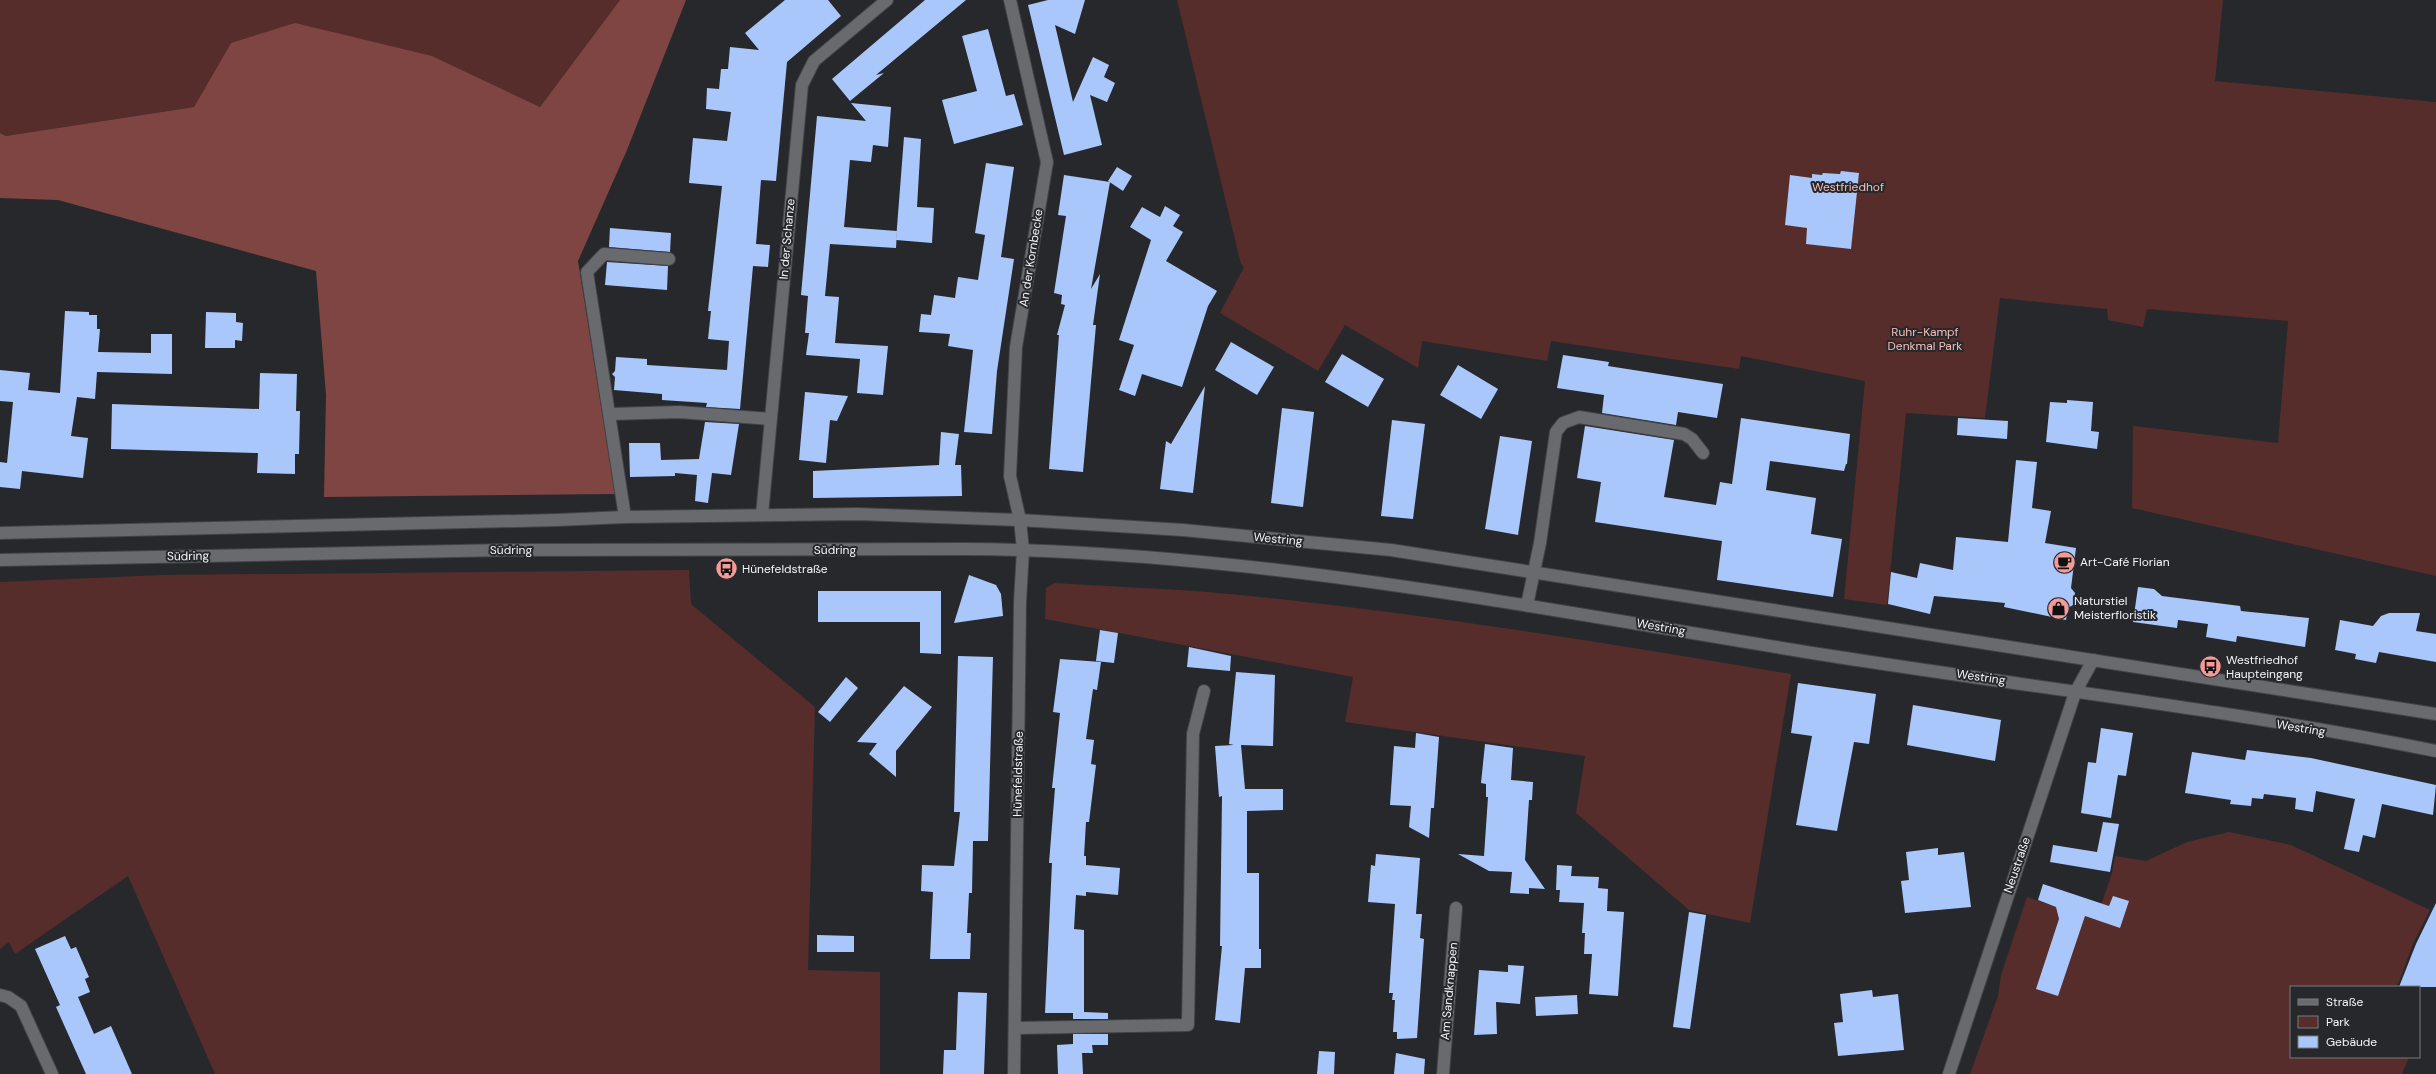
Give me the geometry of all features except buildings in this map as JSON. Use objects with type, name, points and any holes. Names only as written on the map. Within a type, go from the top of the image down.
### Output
[{"type":"main road","name":"In der Schanze","points":[[762,515],[802,85],[814,61],[887,0]]},
{"type":"main road","name":"An der Kornbecke","points":[[1010,0],[1047,162],[1016,347],[1010,476],[1020,520]]},
{"type":"main road","points":[[625,517],[611,414],[587,272],[604,254],[669,259]]},
{"type":"main road","points":[[611,414],[679,412],[770,419]]},
{"type":"main road","points":[[1526,605],[1534,573],[1556,432],[1563,423],[1579,417],[1684,434],[1692,439],[1703,452]]},
{"type":"main road","points":[[0,533],[550,521],[625,517],[762,515],[858,514],[1020,520]]},
{"type":"main road","name":"Hünefeldstraße","points":[[1014,1074],[1020,602],[1023,550],[1020,520]]},
{"type":"main road","name":"Westring","points":[[1020,520],[1183,530],[1391,550],[1792,612],[1916,634],[2093,660],[2436,714]]},
{"type":"main road","name":"Südring","points":[[0,560],[507,550],[1023,550]]},
{"type":"main road","name":"Westring","points":[[1023,550],[1215,562],[1526,605],[1800,651],[2436,750]]},
{"type":"main road","name":"Neustraße","points":[[1949,1074],[2075,693],[2093,660]]},
{"type":"main road","points":[[1015,1028],[1188,1025],[1193,734],[1204,691]]},
{"type":"main road","name":"Am Sandknappen","points":[[1442,1074],[1456,908]]},
{"type":"main road","points":[[0,995],[8,997],[21,1006],[52,1074]]},
{"type":"green space","points":[[0,0],[620,0],[540,107],[432,56],[231,43],[194,107],[6,136],[0,133]]},
{"type":"green space","name":"Westfriedhof","points":[[1177,0],[2223,0],[2215,81],[2436,102],[2436,576],[2132,508],[2133,426],[2278,443],[2288,321],[2147,309],[2143,327],[2108,320],[2107,309],[2000,298],[1985,418],[1906,413],[1887,605],[1844,599],[1865,381],[1741,356],[1739,369],[1551,341],[1547,361],[1422,341],[1418,368],[1345,325],[1318,371],[1220,313],[1244,267],[1241,264]]},
{"type":"green space","points":[[689,570],[691,604],[815,707],[808,970],[880,972],[880,1074],[215,1074],[128,876],[15,954],[9,942],[0,949],[0,582],[163,575]]},
{"type":"green space","points":[[1055,583],[1199,591],[1291,600],[1506,628],[1791,674],[1750,923],[1689,910],[1576,813],[1585,756],[1345,722],[1353,677],[1045,619],[1046,588]]},
{"type":"green space","points":[[2229,832],[2291,845],[2430,910],[2413,944],[2397,986],[2290,986],[2290,1058],[2409,1058],[2402,1074],[1970,1074],[1998,996],[2001,975],[2027,897],[2096,920],[2112,873],[2115,856],[2146,861],[2187,842]]},
{"type":"shaded area","points":[[620,0],[686,0],[627,150],[578,261],[615,494],[324,497],[326,395],[316,271],[58,200],[0,198],[0,133],[6,136],[194,107],[231,43],[295,23],[432,56],[540,107]]},
{"type":"place","name":"Art-Café Florian","points":[[2065,562]]},
{"type":"place","name":"Hünefeldstraße","points":[[726,569]]},
{"type":"place","name":"Naturstiel Meisterfloristik","points":[[2059,608]]},
{"type":"place","name":"Westfriedhof Haupteingang","points":[[2211,667]]},
{"type":"park label","name":"Ruhr-Kampf Denkmal Park","points":[[1925,339]]}]
